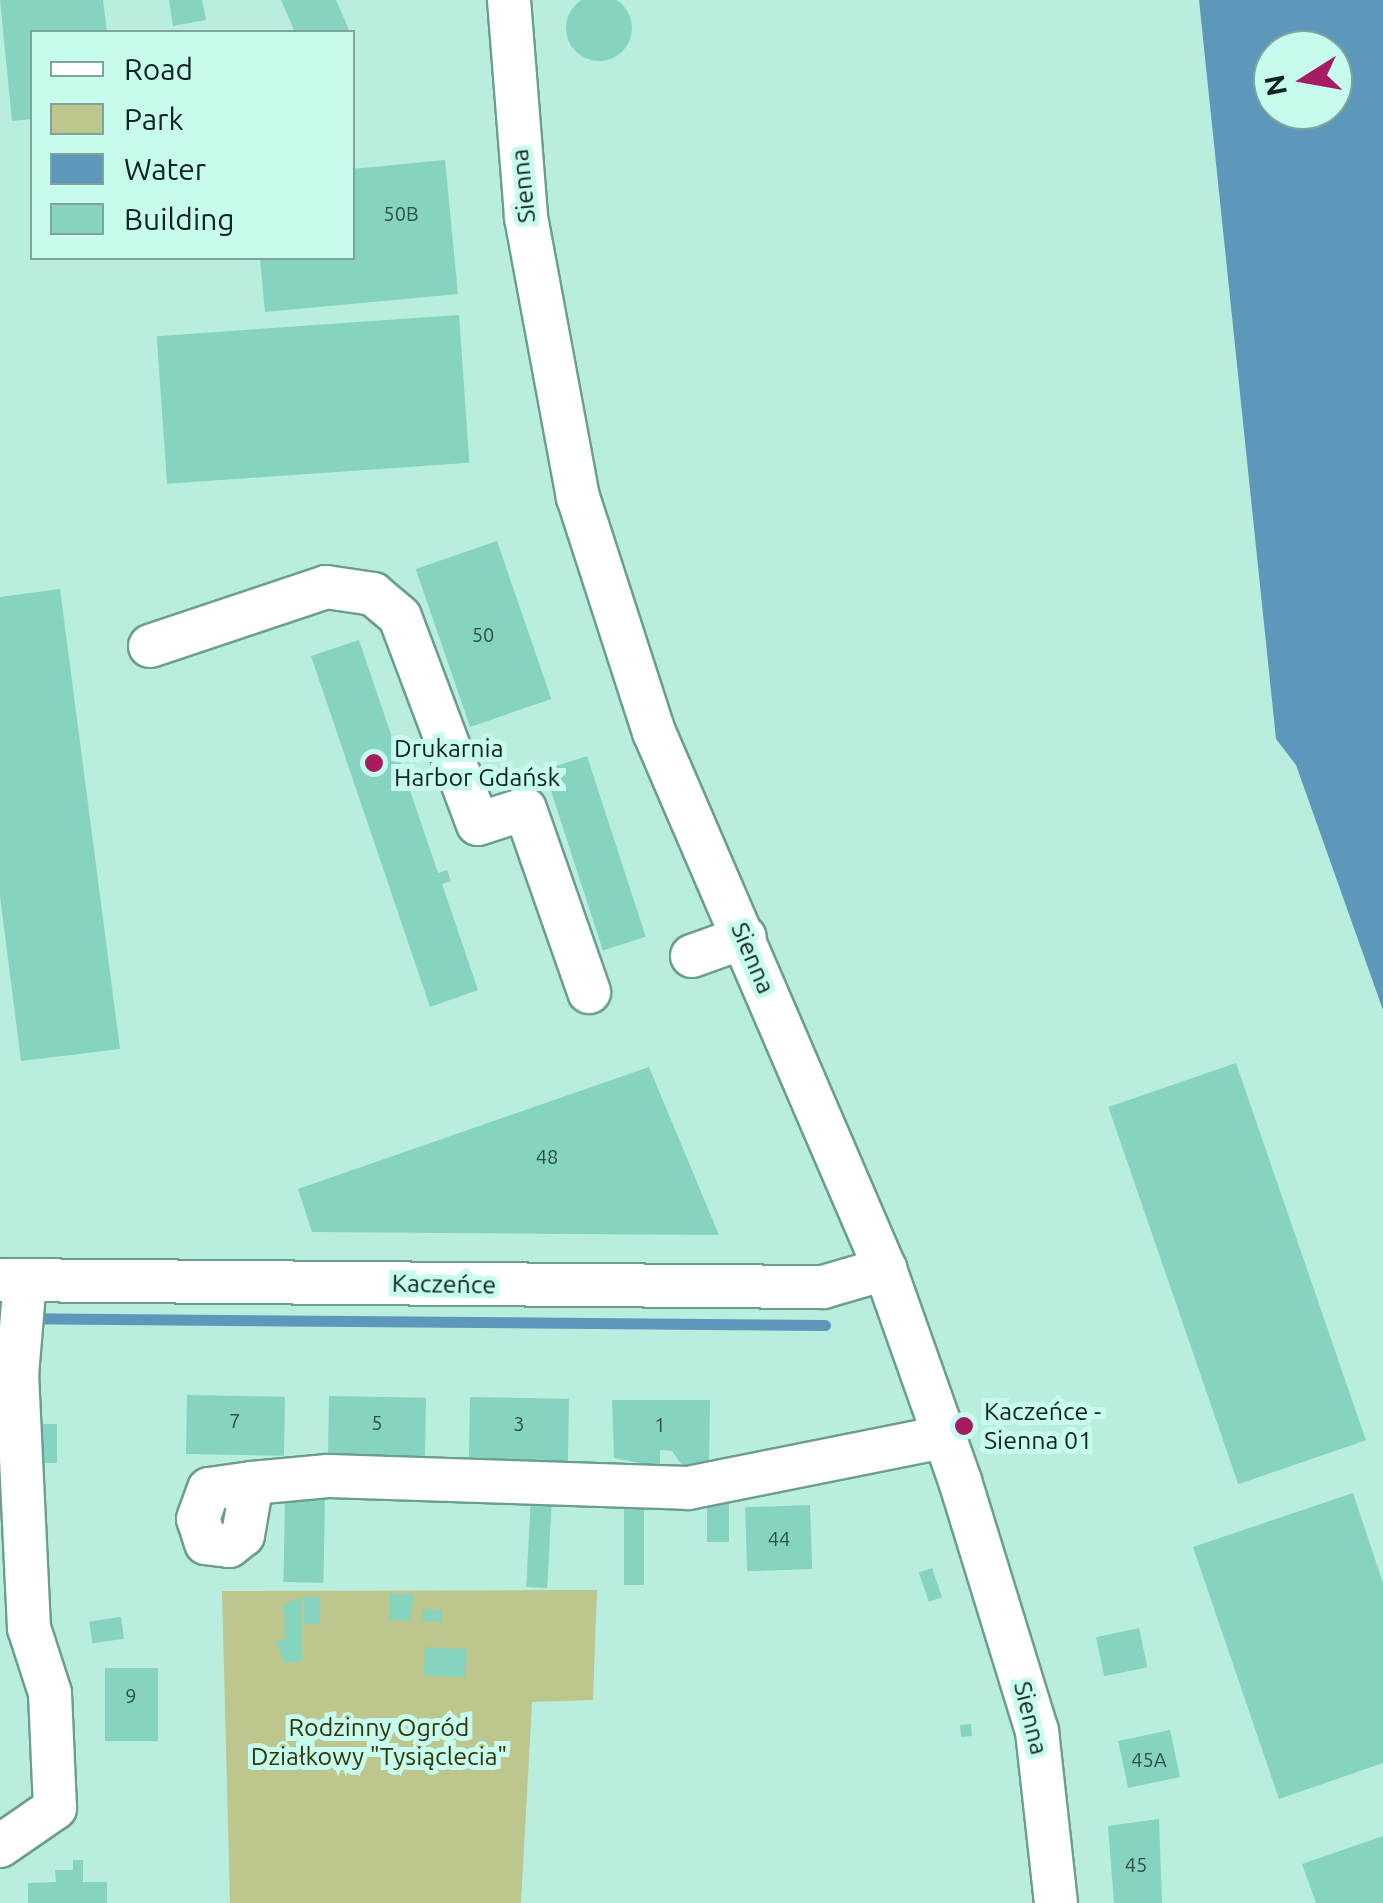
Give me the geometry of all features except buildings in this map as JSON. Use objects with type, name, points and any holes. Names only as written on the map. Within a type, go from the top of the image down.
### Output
[{"type":"street","name":"Sienna","points":[[509,0],[526,217],[578,497],[654,732],[885,1270],[943,1437],[1038,1731],[1056,1903]]},
{"type":"street","points":[[150,646],[326,588],[373,594],[400,617],[478,824],[525,809],[588,992]]},
{"type":"street","points":[[692,956],[745,937]]},
{"type":"street","name":"Kaczeńce","points":[[16,1286],[822,1287],[885,1270]]},
{"type":"street","points":[[0,1846],[55,1808],[50,1693],[29,1628],[12,1368],[16,1286]]},
{"type":"street","points":[[252,1483],[328,1476],[688,1488],[943,1437]]},
{"type":"green space","name":"Rodzinny Ogród Działkowy \"Tysiąclecia\"","points":[[597,1590],[593,1700],[532,1702],[521,1903],[230,1903],[222,1591]]},
{"type":"water","points":[[1199,0],[1383,0],[1383,1010],[1296,765],[1276,739]]},
{"type":"waterway","points":[[0,1318],[825,1325]]},
{"type":"place","name":"Drukarnia Harbor Gdańsk","points":[[374,763]]},
{"type":"place","name":"Kaczeńce - Sienna 01","points":[[964,1426]]}]
